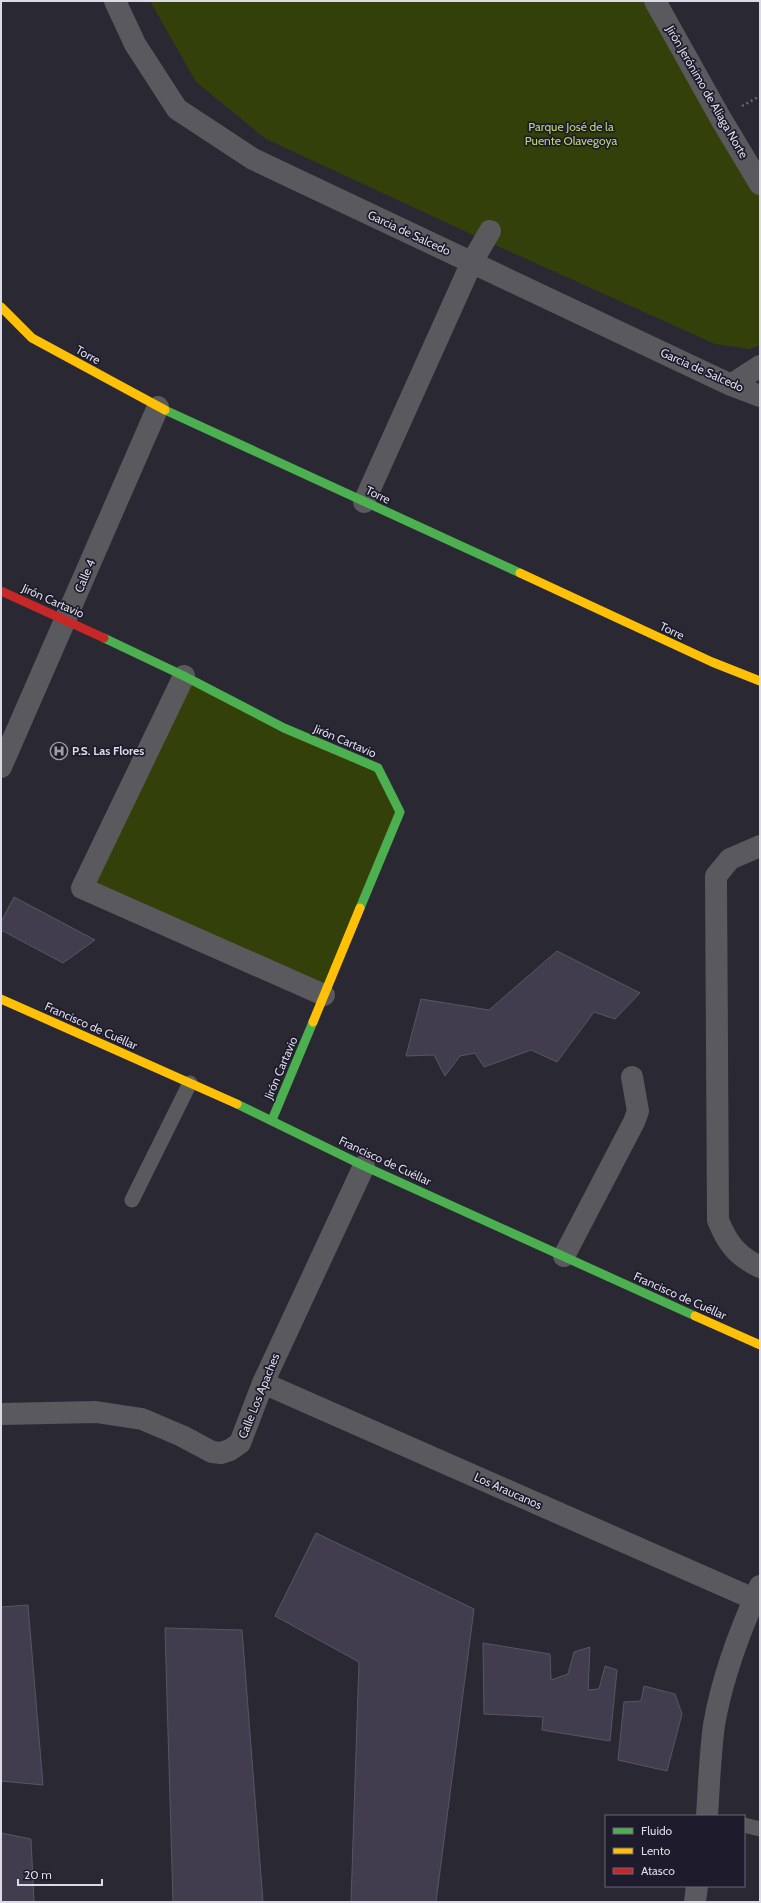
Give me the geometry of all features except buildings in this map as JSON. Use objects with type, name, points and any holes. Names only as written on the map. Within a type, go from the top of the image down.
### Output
[{"type":"street","name":"Garcia de Salcedo","points":[[115,1],[135,44],[177,109],[253,159],[731,385],[760,396]]},
{"type":"street","name":"Jirón Jerónimo de Aliaga Norte","points":[[655,1],[721,119],[760,184]]},
{"type":"street","points":[[364,502],[472,262],[490,231]]},
{"type":"street","name":"Torre","points":[[1,307],[32,338],[158,407],[712,662],[760,681]]},
{"type":"street","points":[[731,385],[760,366]]},
{"type":"street","name":"Calle 4","points":[[1,767],[158,407]]},
{"type":"street","name":"Jirón Cartavio","points":[[1,591],[184,676],[284,728],[378,768],[400,812],[272,1120]]},
{"type":"street","points":[[184,676],[82,888],[324,995]]},
{"type":"street","points":[[760,846],[730,858],[716,876],[718,1220],[726,1240],[748,1261],[760,1267]]},
{"type":"street","name":"Francisco de Cuéllar","points":[[1,999],[272,1120],[364,1166],[760,1345]]},
{"type":"street","points":[[564,1256],[634,1122],[638,1111],[632,1077]]},
{"type":"street","name":"Calle Los Apaches","points":[[1,1414],[96,1412],[142,1419],[182,1436],[212,1452],[221,1453],[230,1450],[240,1443],[263,1383],[364,1166]]},
{"type":"street","name":"Los Araucanos","points":[[263,1383],[758,1590]]},
{"type":"street","points":[[707,1815],[714,1725],[720,1695],[736,1647],[758,1590]]},
{"type":"street","points":[[695,1902],[697,1887]]},
{"type":"lane","points":[[132,1200],[190,1083]]},
{"type":"lane","points":[[745,1825],[760,1829]]},
{"type":"green space","name":"Parque José de la Puente Olavegoya","points":[[150,1],[646,1],[760,195],[760,345],[750,349],[715,344],[471,234],[266,139],[196,82]]},
{"type":"green space","points":[[184,676],[378,768],[400,812],[324,995],[82,888]]},
{"type":"traffic: fast","points":[[165,410],[520,573]]},
{"type":"traffic: fast","points":[[104,638],[184,676],[284,728],[378,768],[400,812],[360,908]]},
{"type":"traffic: fast","points":[[272,1120],[313,1022]]},
{"type":"traffic: fast","points":[[237,1104],[364,1166],[695,1316]]},
{"type":"traffic: slow","points":[[1,307],[32,338],[165,410]]},
{"type":"traffic: slow","points":[[520,573],[712,662],[760,681]]},
{"type":"traffic: slow","points":[[313,1022],[360,908]]},
{"type":"traffic: slow","points":[[1,999],[237,1104]]},
{"type":"traffic: slow","points":[[695,1316],[760,1345]]},
{"type":"traffic: jam","points":[[1,591],[104,638]]},
{"type":"place","name":"P.S. Las Flores","points":[[59,751]]}]
